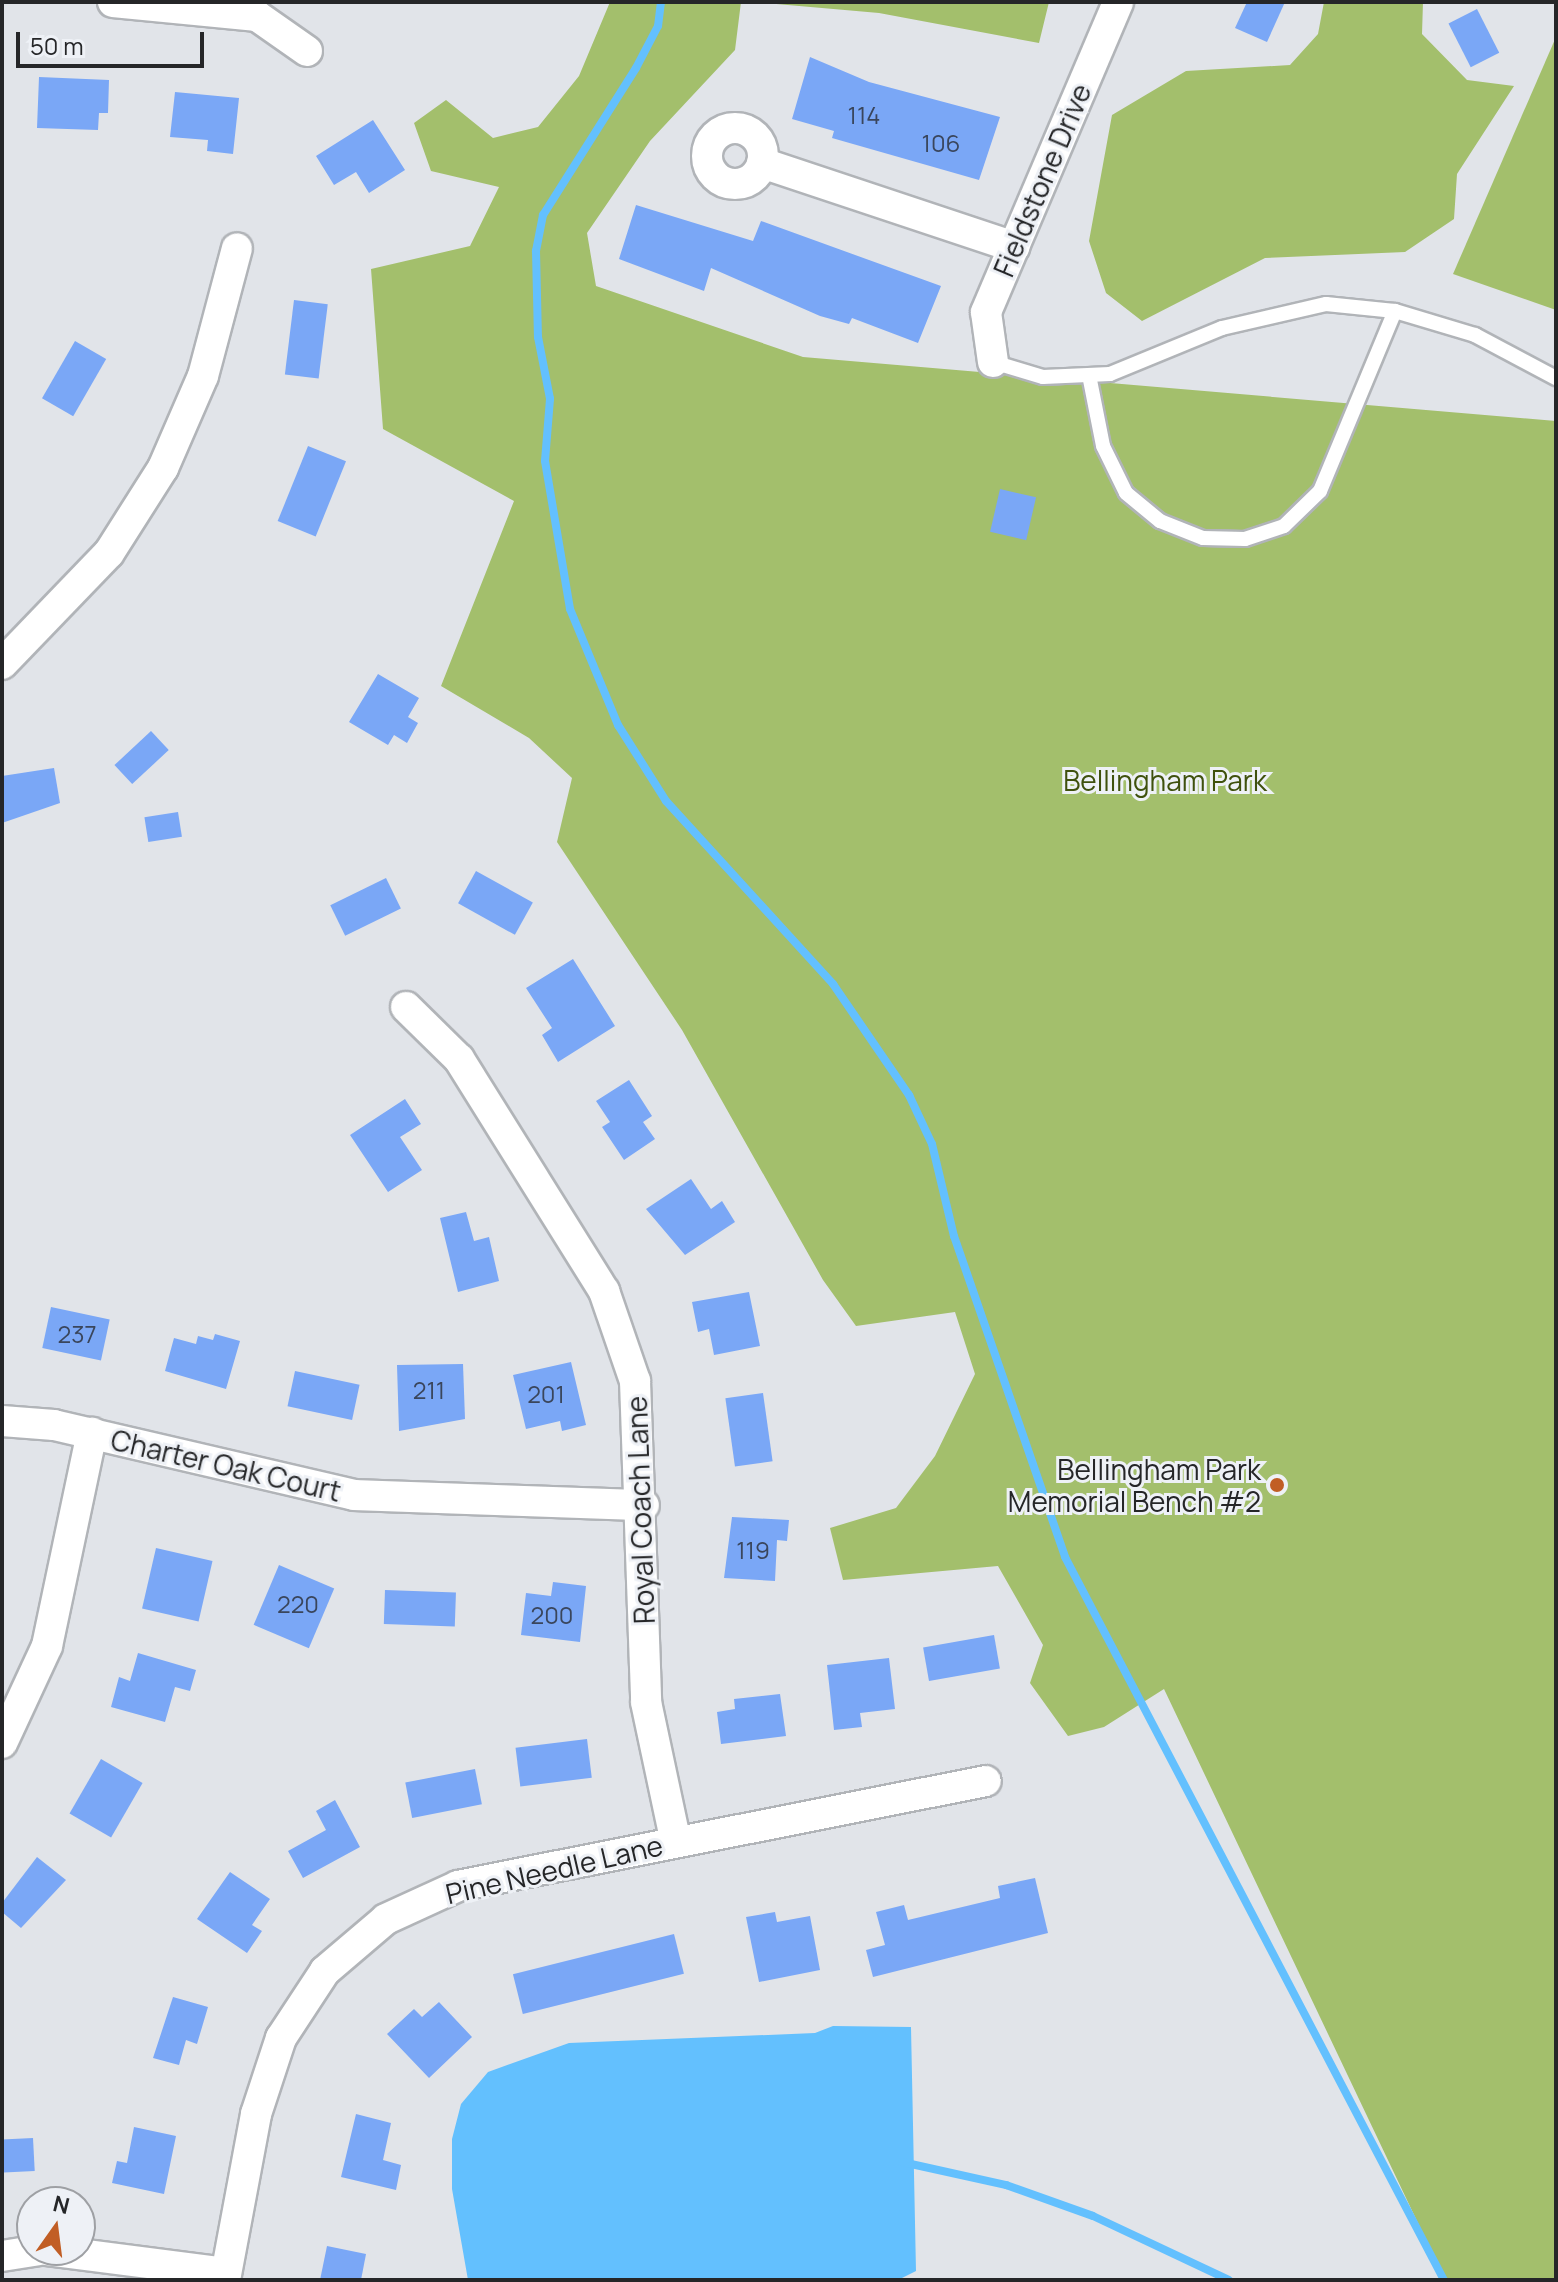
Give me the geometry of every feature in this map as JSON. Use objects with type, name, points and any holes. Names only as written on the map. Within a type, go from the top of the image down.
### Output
[{"type":"street","points":[[113,2],[257,16],[307,51]]},
{"type":"street","name":"Fieldstone Drive","points":[[993,362],[986,312],[1118,2]]},
{"type":"street","points":[[762,163],[1014,247]]},
{"type":"street","points":[[2,664],[100,565],[163,468],[203,376],[237,248]]},
{"type":"street","name":"Royal Coach Lane","points":[[406,1007],[459,1059],[604,1291],[635,1381],[644,1505],[646,1702],[675,1839]]},
{"type":"street","name":"Charter Oak Court","points":[[2,1421],[92,1433],[354,1495],[644,1505]]},
{"type":"street","points":[[2,1743],[47,1646],[92,1433]]},
{"type":"street","name":"Pine Needle Lane","points":[[225,2277],[256,2114],[281,2038],[325,1971],[386,1919],[458,1886],[675,1839],[986,1781]]},
{"type":"street","points":[[96,2257],[225,2277]]},
{"type":"lane","points":[[993,362],[1043,377],[1110,374],[1222,328],[1326,304],[1395,311],[1475,335],[1556,378]]},
{"type":"lane","points":[[1089,375],[1103,446],[1126,493],[1160,521],[1203,538],[1245,539],[1284,526],[1320,491],[1395,311]]},
{"type":"green space","name":"Bellingham Park","points":[[610,2],[741,2],[735,50],[650,141],[587,233],[596,286],[803,357],[1556,421],[1556,2280],[1445,2280],[1164,1689],[1104,1727],[1068,1736],[1030,1683],[1043,1645],[998,1566],[843,1580],[830,1528],[896,1508],[935,1456],[975,1374],[955,1312],[856,1326],[823,1280],[682,1030],[557,842],[572,778],[529,738],[441,686],[514,501],[383,429],[371,269],[470,246],[499,187],[431,171],[414,123],[446,100],[493,138],[538,127],[579,76]]},
{"type":"green space","points":[[752,2],[1049,2],[1039,43],[879,13]]},
{"type":"green space","points":[[1324,2],[1423,2],[1422,34],[1467,80],[1514,86],[1457,174],[1454,219],[1405,252],[1265,258],[1142,321],[1106,293],[1089,241],[1112,115],[1186,71],[1290,65],[1318,34]]},
{"type":"green space","points":[[1556,37],[1556,310],[1453,274]]},
{"type":"water","points":[[833,2026],[911,2027],[916,2271],[898,2280],[468,2280],[452,2189],[452,2139],[461,2104],[488,2072],[569,2043],[815,2033]]},
{"type":"building","points":[[1247,2],[1285,2],[1267,42],[1235,28]]},
{"type":"building","points":[[1477,9],[1499,53],[1471,67],[1448,24]]},
{"type":"building","points":[[810,57],[869,82],[1000,117],[979,180],[832,138],[834,131],[792,119]]},
{"type":"building","points":[[39,77],[109,80],[108,113],[99,113],[98,130],[37,128]]},
{"type":"building","points":[[175,92],[239,98],[233,154],[207,151],[208,140],[170,137]]},
{"type":"building","points":[[373,120],[405,170],[369,193],[356,172],[334,185],[316,156]]},
{"type":"building","points":[[636,205],[753,241],[761,221],[941,286],[918,343],[852,318],[849,324],[820,316],[711,268],[704,291],[619,259]]},
{"type":"building","points":[[294,300],[328,304],[319,379],[285,374]]},
{"type":"building","points":[[75,341],[106,359],[73,416],[42,398]]},
{"type":"building","points":[[308,446],[346,461],[316,536],[278,521]]},
{"type":"building","points":[[1000,489],[1036,497],[1026,540],[990,532]]},
{"type":"building","points":[[378,674],[419,698],[408,717],[418,723],[407,743],[394,735],[388,745],[349,722]]},
{"type":"building","points":[[151,731],[169,750],[132,784],[114,765]]},
{"type":"building","points":[[54,768],[60,803],[2,823],[2,776]]},
{"type":"building","points":[[178,812],[182,837],[148,842],[144,817]]},
{"type":"building","points":[[476,871],[533,903],[515,935],[458,903]]},
{"type":"building","points":[[386,878],[401,909],[345,936],[330,905]]},
{"type":"building","points":[[573,959],[615,1026],[558,1062],[542,1035],[552,1028],[526,988]]},
{"type":"building","points":[[629,1080],[652,1116],[643,1122],[655,1139],[624,1160],[602,1127],[610,1122],[596,1101]]},
{"type":"building","points":[[405,1099],[421,1124],[400,1137],[422,1170],[388,1192],[350,1135]]},
{"type":"building","points":[[691,1179],[711,1209],[722,1201],[735,1222],[685,1255],[646,1209]]},
{"type":"building","points":[[466,1212],[474,1241],[489,1237],[499,1281],[458,1292],[440,1218]]},
{"type":"building","points":[[749,1292],[760,1346],[714,1355],[709,1329],[698,1332],[692,1302]]},
{"type":"building","points":[[51,1307],[110,1319],[101,1361],[42,1348]]},
{"type":"building","points":[[215,1334],[240,1341],[226,1389],[165,1371],[174,1338],[196,1344],[198,1336],[213,1340]]},
{"type":"building","points":[[571,1362],[586,1425],[562,1431],[560,1421],[526,1429],[513,1375]]},
{"type":"building","points":[[463,1364],[465,1419],[399,1431],[397,1365]]},
{"type":"building","points":[[295,1371],[360,1385],[352,1420],[288,1406]]},
{"type":"building","points":[[763,1393],[773,1461],[735,1467],[725,1398]]},
{"type":"building","points":[[732,1517],[789,1520],[787,1541],[777,1540],[775,1581],[724,1578]]},
{"type":"building","points":[[156,1548],[213,1561],[199,1621],[142,1608]]},
{"type":"building","points":[[279,1565],[334,1588],[309,1648],[254,1625]]},
{"type":"building","points":[[553,1582],[586,1586],[580,1642],[521,1635],[526,1593],[551,1596]]},
{"type":"building","points":[[385,1590],[456,1592],[455,1626],[384,1624]]},
{"type":"building","points":[[994,1635],[1000,1668],[929,1681],[923,1648]]},
{"type":"building","points":[[138,1653],[196,1670],[190,1691],[175,1687],[165,1722],[111,1707],[119,1677],[130,1681]]},
{"type":"building","points":[[889,1658],[895,1709],[860,1713],[862,1727],[834,1730],[827,1665]]},
{"type":"building","points":[[780,1694],[786,1736],[721,1744],[717,1712],[735,1709],[734,1699]]},
{"type":"building","points":[[587,1739],[592,1778],[520,1786],[516,1748]]},
{"type":"building","points":[[101,1759],[143,1783],[111,1838],[70,1814]]},
{"type":"building","points":[[475,1769],[482,1804],[412,1818],[405,1783]]},
{"type":"building","points":[[335,1800],[360,1847],[303,1878],[288,1851],[326,1830],[316,1811]]},
{"type":"building","points":[[37,1857],[66,1880],[21,1928],[2,1912],[2,1903]]},
{"type":"building","points":[[230,1872],[270,1899],[252,1925],[262,1931],[247,1953],[197,1919]]},
{"type":"building","points":[[1035,1878],[1048,1933],[873,1977],[866,1950],[885,1945],[876,1912],[904,1905],[908,1920],[1000,1898],[998,1886]]},
{"type":"building","points":[[775,1912],[777,1922],[810,1916],[820,1970],[759,1982],[746,1917]]},
{"type":"building","points":[[674,1934],[684,1974],[523,2014],[513,1974]]},
{"type":"building","points":[[173,1997],[208,2007],[197,2044],[186,2040],[179,2065],[153,2058]]},
{"type":"building","points":[[439,2002],[472,2037],[429,2078],[387,2034],[414,2009],[422,2017]]},
{"type":"building","points":[[356,2114],[391,2123],[383,2160],[401,2165],[396,2190],[341,2177]]},
{"type":"building","points":[[134,2127],[176,2136],[164,2194],[112,2183],[117,2161],[127,2163]]},
{"type":"building","points":[[33,2138],[35,2171],[4,2173],[2,2140]]},
{"type":"building","points":[[327,2246],[366,2254],[361,2280],[320,2280]]},
{"type":"waterway","points":[[661,2],[658,26],[636,68],[543,215],[536,251],[538,337],[550,399],[545,461],[570,609],[618,725],[666,801],[833,984],[909,1095],[932,1144],[954,1236],[1065,1557],[1444,2280]]},
{"type":"waterway","points":[[902,2162],[1006,2185],[1093,2216],[1229,2280]]},
{"type":"place","name":"Bellingham Park Memorial Bench #2","points":[[1277,1485]]}]
